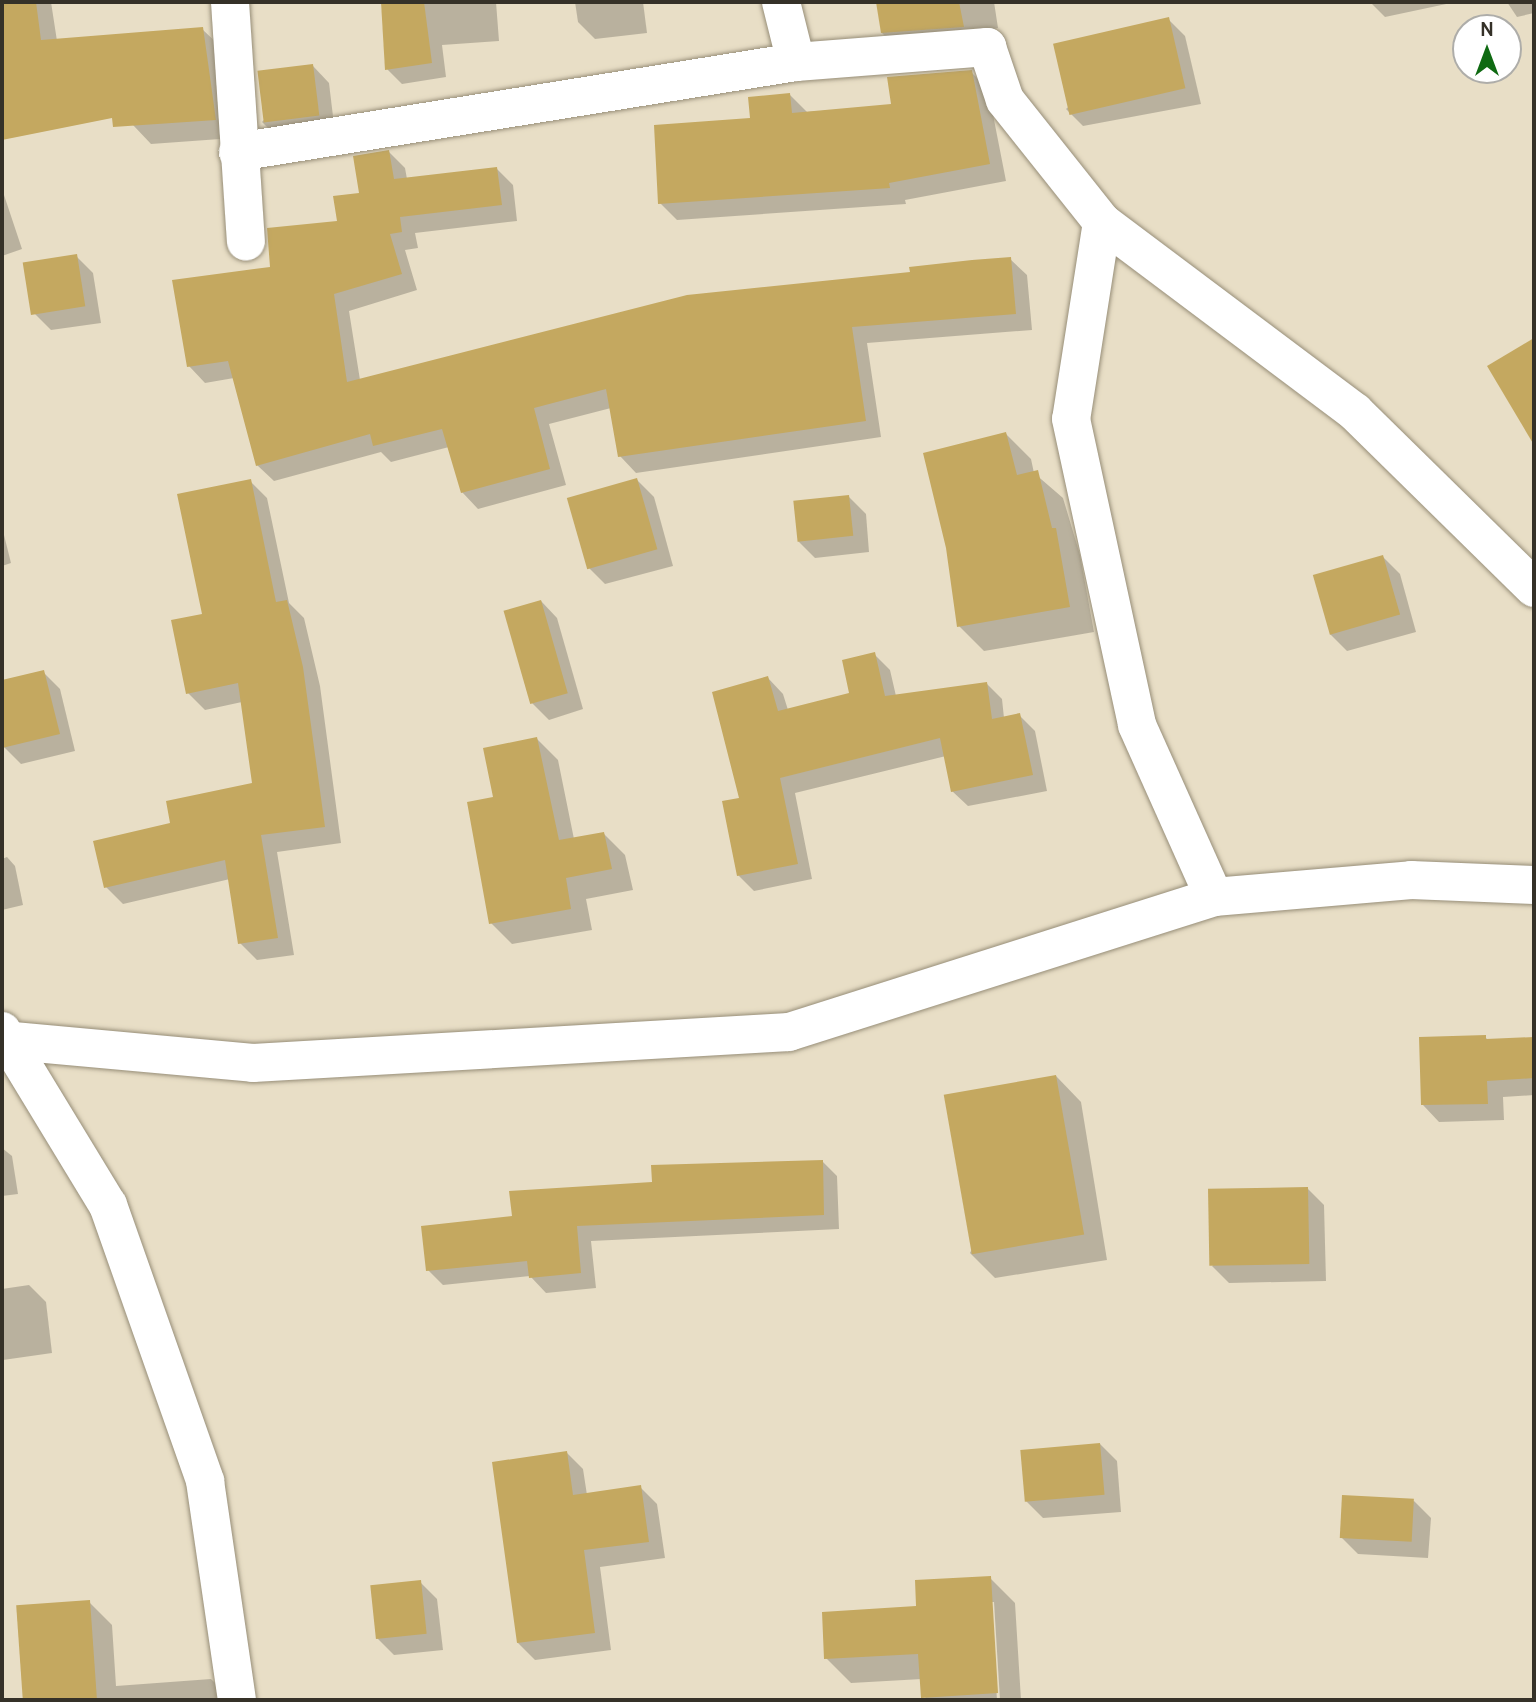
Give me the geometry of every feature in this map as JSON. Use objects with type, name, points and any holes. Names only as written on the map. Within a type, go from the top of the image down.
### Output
[{"type":"street","points":[[230,2],[246,241]]},
{"type":"street","points":[[781,2],[796,62]]},
{"type":"street","points":[[238,152],[796,62],[987,47],[1005,100],[1102,222],[1355,412],[1534,588]]},
{"type":"street","points":[[1102,222],[1071,419],[1137,725],[1214,897]]},
{"type":"street","points":[[5,1037],[253,1063],[789,1032],[1214,897],[1411,880],[1534,885]]},
{"type":"street","points":[[5,1037],[108,1205],[205,1481],[237,1700]]},
{"type":"building","points":[[2,2],[36,2],[41,40],[203,27],[216,120],[113,127],[112,118],[2,140]]},
{"type":"building","points":[[381,2],[424,2],[432,63],[385,70]]},
{"type":"building","points":[[876,2],[959,2],[964,27],[881,33]]},
{"type":"building","points":[[1169,17],[1185,88],[1069,115],[1053,44]]},
{"type":"building","points":[[313,64],[319,116],[264,122],[257,71]]},
{"type":"building","points":[[972,70],[990,164],[889,183],[890,188],[658,204],[654,125],[750,118],[748,97],[790,93],[792,113],[891,104],[887,77]]},
{"type":"building","points":[[389,150],[394,179],[497,167],[502,205],[400,217],[402,232],[390,234],[402,274],[334,294],[347,382],[687,295],[910,272],[909,267],[972,260],[1011,257],[1016,314],[852,327],[866,421],[618,457],[606,389],[534,408],[550,469],[461,493],[442,429],[373,446],[370,434],[256,466],[228,361],[187,367],[172,280],[270,267],[267,228],[337,221],[333,196],[359,193],[353,156]]},
{"type":"building","points":[[77,254],[85,306],[31,315],[23,263]]},
{"type":"building","points":[[1534,338],[1534,445],[1487,366]]},
{"type":"building","points":[[1006,432],[1017,475],[1038,470],[1052,528],[1056,528],[1070,607],[957,627],[946,548],[923,453]]},
{"type":"building","points":[[637,478],[657,549],[587,569],[567,498]]},
{"type":"building","points":[[251,479],[276,602],[287,600],[303,667],[325,827],[261,835],[278,938],[238,944],[225,860],[104,888],[93,841],[170,823],[166,801],[252,783],[238,683],[186,694],[171,620],[202,614],[177,494]]},
{"type":"building","points":[[849,495],[853,536],[798,542],[793,501]]},
{"type":"building","points":[[1383,555],[1400,615],[1330,635],[1313,575]]},
{"type":"building","points":[[541,600],[568,693],[530,704],[504,611]]},
{"type":"building","points":[[875,652],[885,696],[987,682],[992,719],[1020,713],[1033,775],[951,792],[940,738],[780,778],[798,864],[737,876],[722,801],[739,798],[712,692],[768,676],[778,711],[849,693],[842,660]]},
{"type":"building","points":[[44,670],[60,734],[2,748],[2,680]]},
{"type":"building","points":[[537,737],[559,840],[604,832],[612,869],[566,878],[571,909],[489,924],[467,802],[493,797],[483,748]]},
{"type":"building","points":[[1486,1035],[1486,1039],[1534,1037],[1534,1078],[1487,1081],[1488,1104],[1421,1105],[1419,1037]]},
{"type":"building","points":[[1056,1075],[1084,1235],[972,1254],[944,1095]]},
{"type":"building","points":[[823,1160],[824,1215],[577,1226],[581,1273],[529,1278],[527,1261],[426,1271],[421,1226],[512,1216],[509,1191],[652,1182],[651,1165]]},
{"type":"building","points":[[1308,1187],[1309,1264],[1209,1266],[1208,1189]]},
{"type":"building","points":[[1100,1443],[1105,1495],[1025,1502],[1020,1450]]},
{"type":"building","points":[[567,1451],[573,1495],[641,1485],[649,1542],[584,1550],[595,1633],[517,1643],[492,1462]]},
{"type":"building","points":[[1342,1495],[1414,1499],[1412,1542],[1340,1538]]},
{"type":"building","points":[[991,1576],[998,1693],[921,1698],[918,1654],[824,1659],[822,1612],[916,1606],[915,1580]]},
{"type":"building","points":[[421,1580],[427,1634],[376,1639],[370,1585]]},
{"type":"building","points":[[90,1600],[97,1700],[23,1700],[16,1605]]}]
